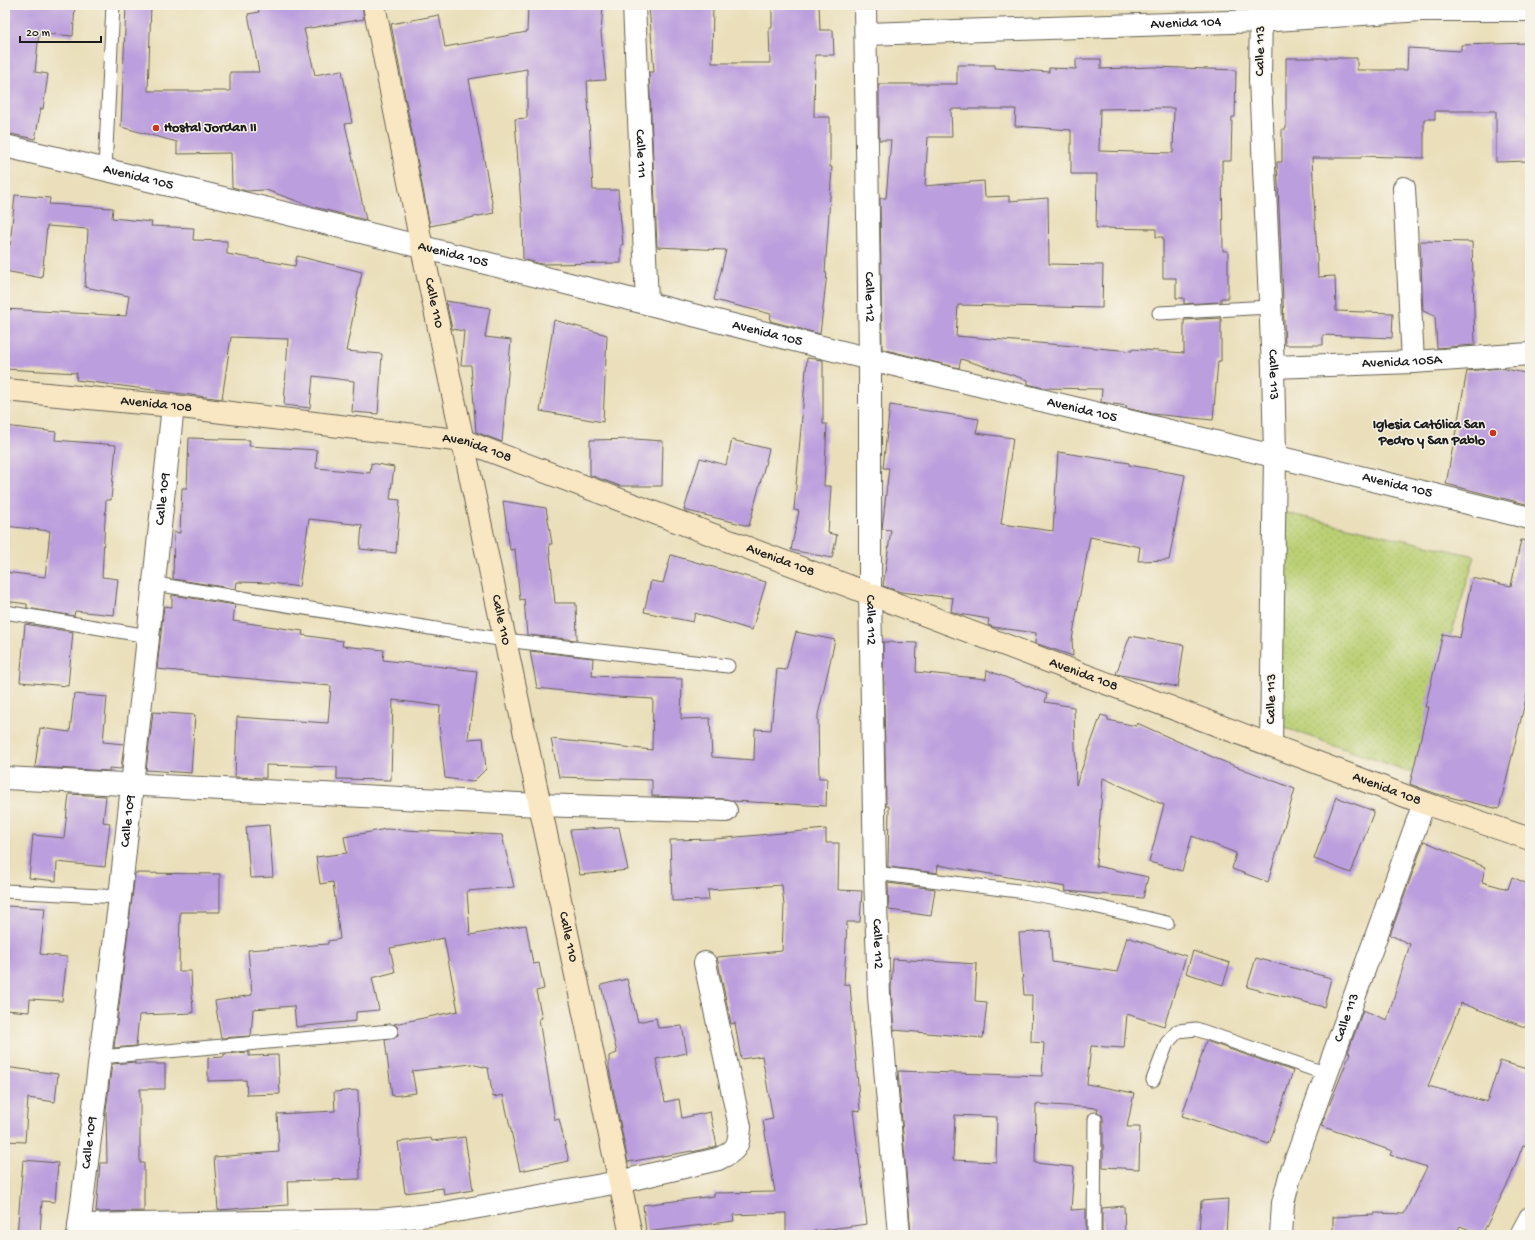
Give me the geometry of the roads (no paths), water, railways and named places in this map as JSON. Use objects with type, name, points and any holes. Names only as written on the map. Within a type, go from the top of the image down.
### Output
[{"type":"street","name":"Calle 110","points":[[374,5],[422,248],[631,1235]]},
{"type":"street","name":"Calle 111","points":[[634,5],[647,302]]},
{"type":"street","name":"Calle 112","points":[[865,5],[870,359],[870,592],[875,873],[879,996],[900,1235]]},
{"type":"street","name":"Avenida 104","points":[[866,34],[1261,13],[1421,10],[1530,10]]},
{"type":"street","name":"Calle 113","points":[[1261,13],[1260,80],[1273,367],[1275,454],[1271,745]]},
{"type":"street","name":"Avenida 105","points":[[5,146],[105,169],[647,302],[870,359],[1275,454],[1530,518]]},
{"type":"street","points":[[1404,188],[1413,362]]},
{"type":"street","name":"Avenida 105A","points":[[1273,367],[1413,362],[1530,354]]},
{"type":"street","name":"Avenida 108","points":[[5,390],[173,406],[464,441],[870,592],[1424,803],[1530,839]]},
{"type":"street","name":"Calle 109","points":[[79,1230],[120,897],[155,584],[173,406]]},
{"type":"street","points":[[5,778],[539,805],[726,811]]},
{"type":"street","name":"Calle 113","points":[[1281,1235],[1283,1203],[1290,1176],[1424,803]]},
{"type":"street","points":[[79,1230],[379,1220],[439,1214],[619,1182],[718,1159],[732,1153],[739,1142],[740,1127],[705,963]]},
{"type":"street","points":[[1521,1235],[1530,1218]]},
{"type":"lane","points":[[105,169],[113,5]]},
{"type":"lane","points":[[1159,313],[1270,307]]},
{"type":"lane","points":[[155,584],[505,640],[728,666]]},
{"type":"lane","points":[[5,612],[148,636]]},
{"type":"lane","points":[[875,873],[1018,891],[1077,902],[1167,923]]},
{"type":"lane","points":[[5,891],[120,897]]},
{"type":"lane","points":[[1153,1080],[1167,1043],[1178,1031],[1196,1029],[1327,1074]]},
{"type":"lane","points":[[100,1057],[391,1031]]},
{"type":"lane","points":[[1094,1235],[1095,1119]]},
{"type":"place","name":"Hostal Jordan II","points":[[156,128]]},
{"type":"place","name":"Iglesia Católica San Pedro y San Pablo","points":[[1493,433]]}]
